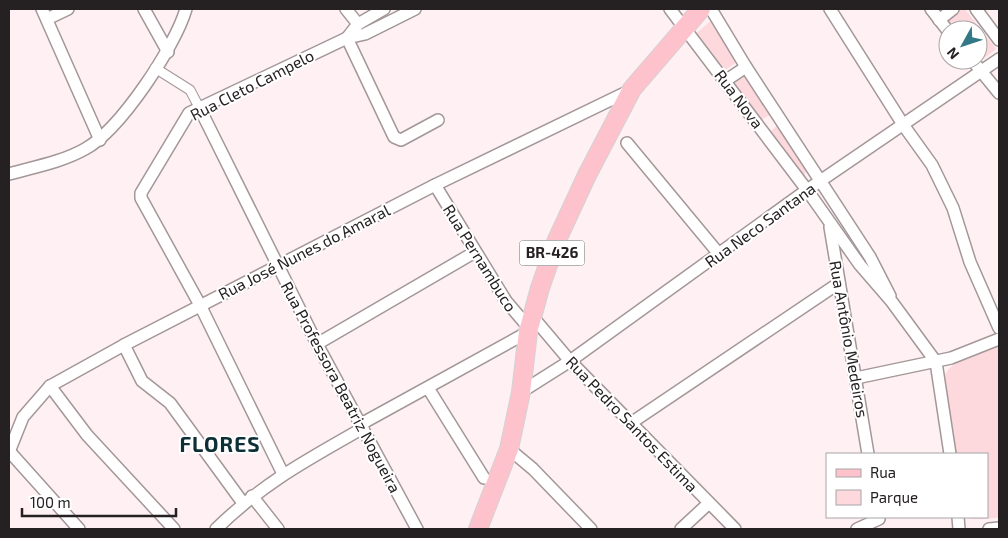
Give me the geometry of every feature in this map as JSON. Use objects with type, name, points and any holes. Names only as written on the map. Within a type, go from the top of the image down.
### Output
[{"type":"main road","name":"BR-426","points":[[478,529],[509,449],[522,392],[530,325],[556,242],[587,175],[632,89],[683,27],[701,9]]},
{"type":"street","points":[[68,9],[44,14],[100,140]]},
{"type":"street","points":[[144,9],[168,52]]},
{"type":"street","points":[[9,174],[65,158],[100,140],[115,125],[168,52],[181,28],[186,9]]},
{"type":"street","points":[[346,9],[358,24]]},
{"type":"street","name":"Rua Cleto Campelo","points":[[347,38],[358,24],[384,9]]},
{"type":"street","name":"Rua Cleto Campelo","points":[[200,305],[141,198],[141,193],[184,118],[189,113],[347,38],[365,34],[415,9]]},
{"type":"street","name":"Rua Nova","points":[[670,9],[807,190],[860,265],[892,302]]},
{"type":"street","name":"Rua Nova","points":[[711,9],[746,67],[870,257],[883,279],[892,302]]},
{"type":"street","points":[[830,9],[904,126],[932,165],[953,208],[970,262],[999,328]]},
{"type":"street","points":[[931,9],[939,20],[953,9]]},
{"type":"street","points":[[976,9],[999,40]]},
{"type":"street","points":[[347,38],[394,137],[401,140],[438,120]]},
{"type":"street","name":"Rua Neco Santana","points":[[522,392],[570,361],[807,190],[904,126],[999,59]]},
{"type":"street","points":[[725,81],[746,67]]},
{"type":"street","points":[[155,68],[190,90],[200,109]]},
{"type":"street","points":[[982,72],[999,93]]},
{"type":"street","name":"Rua José Nunes do Amaral","points":[[9,452],[23,417],[50,386],[200,305],[278,268],[435,185],[632,89]]},
{"type":"street","name":"Rua Professora Beatriz Nogueira","points":[[200,109],[317,344],[416,529]]},
{"type":"street","points":[[762,131],[779,118]]},
{"type":"street","points":[[627,143],[719,254]]},
{"type":"street","name":"Rua Pernambuco","points":[[435,185],[506,302],[530,325]]},
{"type":"street","name":"Rua Antônio Medeiros","points":[[829,223],[868,453]]},
{"type":"street","points":[[844,242],[855,234]]},
{"type":"street","points":[[317,344],[475,252]]},
{"type":"street","points":[[860,265],[870,257]]},
{"type":"street","points":[[631,423],[839,283]]},
{"type":"street","points":[[892,302],[936,362],[950,453]]},
{"type":"street","points":[[200,305],[283,474]]},
{"type":"street","points":[[216,529],[248,499],[283,474],[530,325]]},
{"type":"street","name":"Rua Pedro Santos Estima","points":[[530,325],[570,361],[735,529]]},
{"type":"street","points":[[856,378],[936,362],[999,339]]},
{"type":"street","points":[[124,345],[142,381],[170,403],[248,499],[276,528]]},
{"type":"street","points":[[50,386],[87,435],[174,529]]},
{"type":"street","points":[[428,388],[484,478]]},
{"type":"street","points":[[509,449],[533,469],[591,529]]},
{"type":"street","points":[[9,452],[79,529]]},
{"type":"street","points":[[681,529],[709,503]]},
{"type":"street","points":[[857,529],[880,522]]},
{"type":"green space","points":[[960,9],[965,9],[974,20],[948,20]]},
{"type":"green space","points":[[712,20],[738,61],[724,71],[695,34]]},
{"type":"green space","points":[[988,39],[996,49],[988,55]]},
{"type":"green space","points":[[747,75],[771,114],[760,121],[734,83]]},
{"type":"green space","points":[[779,124],[808,168],[804,176],[770,132]]},
{"type":"green space","points":[[999,346],[999,518],[973,519],[969,518],[988,518],[988,453],[954,453],[945,375],[955,364]]},
{"type":"district","name":"FLORES","points":[[220,445]]}]
